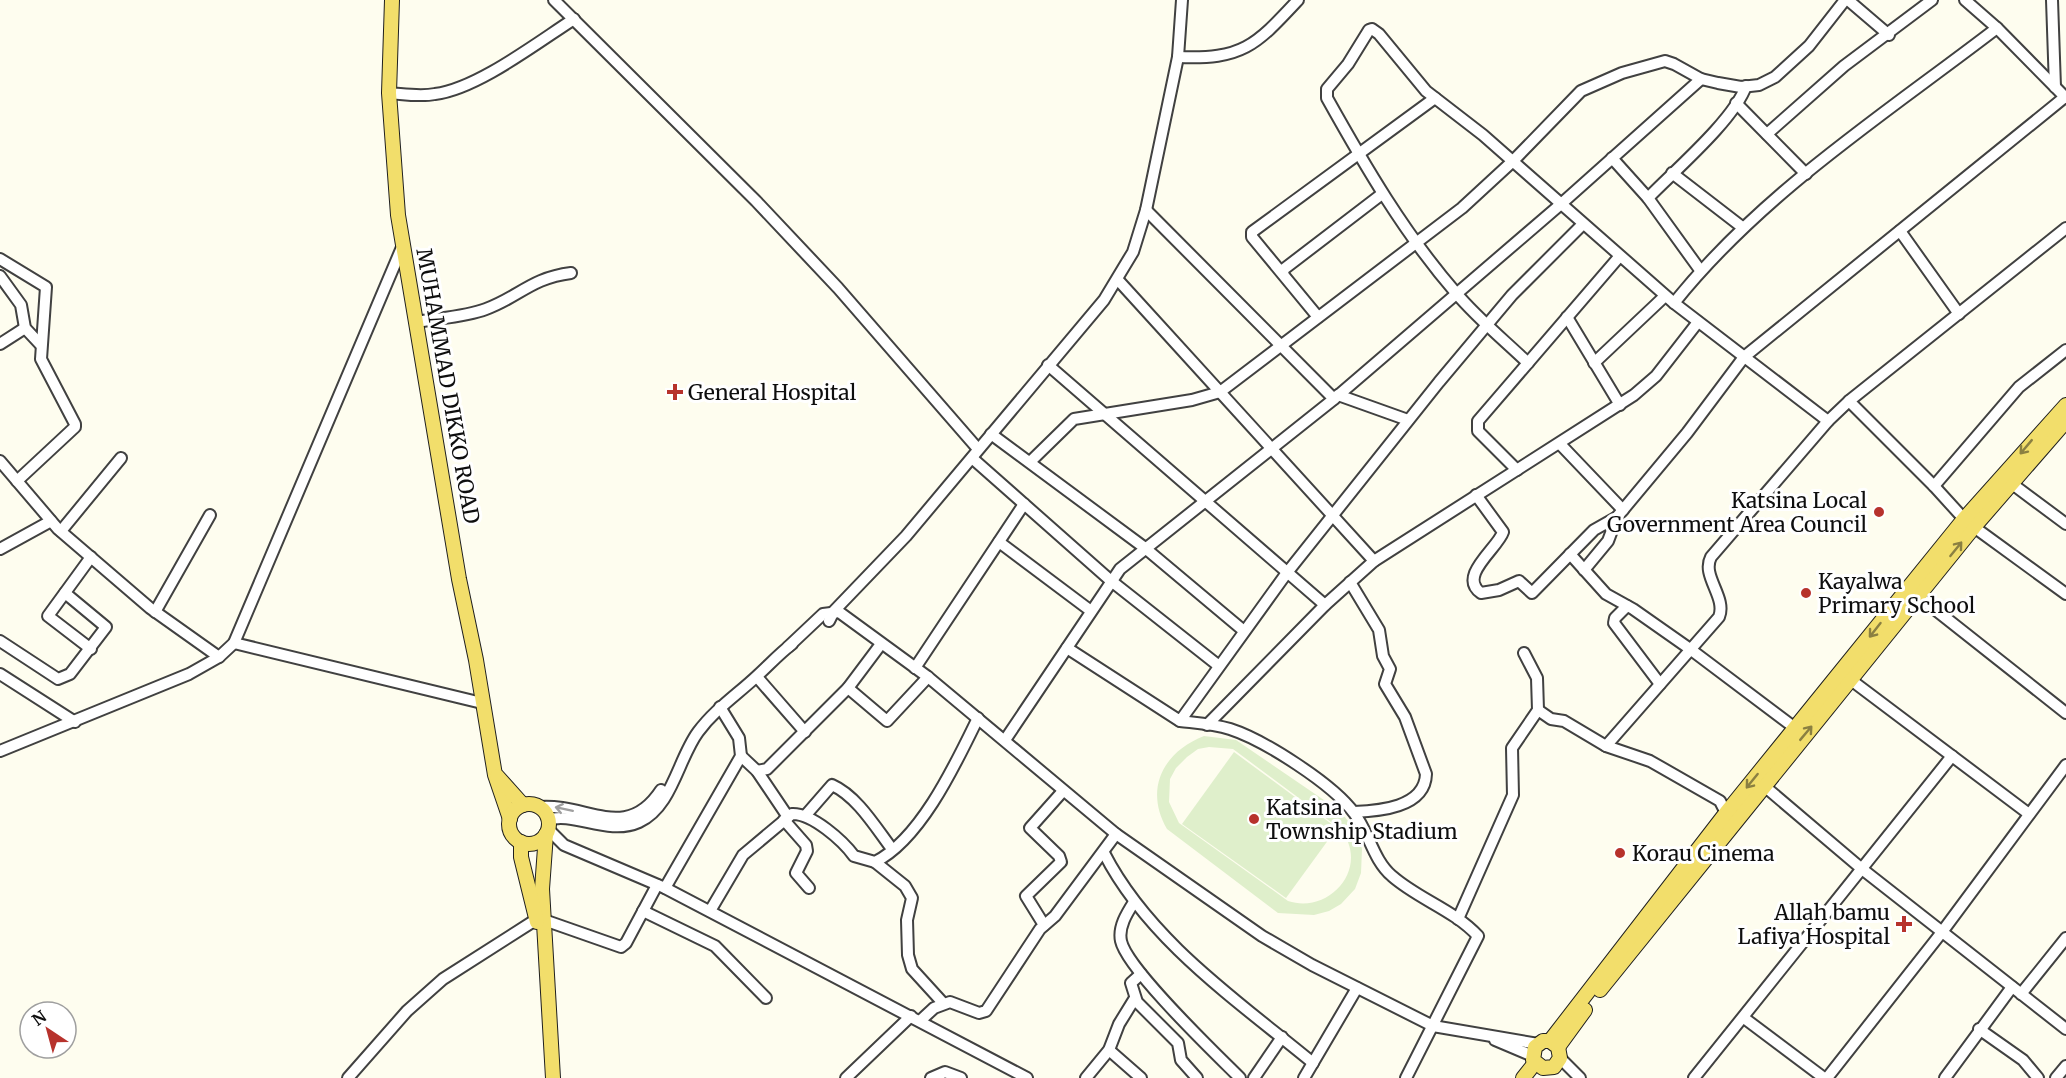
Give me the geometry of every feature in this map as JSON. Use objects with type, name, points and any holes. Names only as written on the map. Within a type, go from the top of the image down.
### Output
[{"type":"main road","name":"MUHAMMAD DIKKO ROAD","points":[[392,0],[390,137],[403,244],[459,579],[495,775],[510,819]]},
{"type":"main road","points":[[1545,1058],[1726,813],[2066,405]]},
{"type":"main road","points":[[1523,1078],[1545,1058],[1763,785],[1851,680],[1918,596],[1969,523],[2011,483],[2066,421]]},
{"type":"main road","points":[[495,775],[524,805],[539,807],[547,828],[540,919]]},
{"type":"main road","points":[[524,805],[513,813],[510,819],[510,830],[521,842],[521,857],[540,919],[546,965],[553,1078]]},
{"type":"main road","points":[[521,842],[536,843],[547,828]]},
{"type":"street","points":[[554,0],[756,201],[838,288],[975,453],[1024,504],[1110,580],[1219,666]]},
{"type":"street","points":[[1026,1078],[916,1018],[661,886],[564,845],[547,828],[560,819],[617,827],[639,822],[656,809],[697,733],[720,707],[757,677],[788,647],[831,616],[906,536],[1118,280],[1133,252],[1146,210],[1178,57],[1182,0]]},
{"type":"street","points":[[1178,57],[1205,58],[1240,52],[1256,42],[1298,0]]},
{"type":"street","points":[[1030,461],[1068,422],[1083,416],[1192,400],[1220,392],[1462,208],[1513,161],[1575,96],[1602,81],[1665,62],[1674,63],[1701,79],[1746,86],[1759,85],[1789,65],[1821,32],[1847,0],[1889,35]]},
{"type":"street","points":[[1767,134],[1844,66],[1889,35],[1932,0]]},
{"type":"street","points":[[1584,570],[1608,541],[1620,513],[1687,433],[1744,357],[2066,97],[1997,28],[1965,0]]},
{"type":"street","points":[[2052,0],[2055,87]]},
{"type":"street","points":[[389,93],[437,94],[460,87],[496,68],[574,19]]},
{"type":"street","points":[[1594,363],[1670,300],[1742,227],[1806,174],[1997,28]]},
{"type":"street","points":[[1528,363],[1456,294],[1416,241],[1382,194],[1326,93],[1369,30],[1372,29],[1379,34],[1416,81],[1513,161],[1619,257],[1698,322],[1828,421]]},
{"type":"street","points":[[1005,740],[1110,580],[1145,548],[1336,397],[1561,204],[1701,79]]},
{"type":"street","points":[[1648,198],[1736,103],[1746,86]]},
{"type":"street","points":[[1318,317],[1252,237],[1252,232],[1435,98]]},
{"type":"street","points":[[1736,103],[1806,174]]},
{"type":"street","points":[[1612,158],[1648,198],[1700,270]]},
{"type":"street","points":[[1672,173],[1742,227]]},
{"type":"street","points":[[1283,273],[1284,269],[1382,194]]},
{"type":"street","points":[[1146,210],[1336,397],[1408,420]]},
{"type":"street","points":[[1180,721],[1286,574],[1408,420],[1512,295],[1583,224]]},
{"type":"street","points":[[1606,746],[1721,611],[1708,568],[1711,557],[1828,421],[1849,401],[2066,228]]},
{"type":"street","points":[[1900,231],[1959,314]]},
{"type":"street","points":[[1,747],[75,722],[189,674],[219,657],[234,643],[403,244]]},
{"type":"street","points":[[1517,470],[1477,426],[1619,257]]},
{"type":"street","points":[[0,260],[46,287],[40,345],[41,359],[75,427],[17,481]]},
{"type":"street","points":[[417,322],[484,310],[530,284],[555,275],[571,273]]},
{"type":"street","points":[[0,276],[4,290],[21,305],[25,328],[40,345]]},
{"type":"street","points":[[1118,280],[1374,561]]},
{"type":"street","points":[[1567,317],[1620,405]]},
{"type":"street","points":[[1207,724],[1326,605],[1374,561],[1620,405],[1656,376],[1698,322]]},
{"type":"street","points":[[0,344],[25,328]]},
{"type":"street","points":[[1934,486],[2012,394],[2066,350]]},
{"type":"street","points":[[1048,365],[1206,500],[1286,574],[1326,605]]},
{"type":"street","points":[[1849,401],[1969,523],[2066,594]]},
{"type":"street","points":[[991,434],[1145,548],[1244,631]]},
{"type":"street","points":[[1560,444],[1620,513]]},
{"type":"street","points":[[61,531],[121,458]]},
{"type":"street","points":[[0,461],[61,531],[155,612],[219,657]]},
{"type":"street","points":[[2011,483],[2066,524]]},
{"type":"street","points":[[1476,495],[1503,532],[1475,572],[1474,578],[1478,591],[1481,593],[1499,590],[1519,581],[1532,593],[1594,530],[1620,513]]},
{"type":"street","points":[[915,668],[1024,504]]},
{"type":"street","points":[[155,612],[210,515]]},
{"type":"street","points":[[0,549],[51,521]]},
{"type":"street","points":[[999,542],[1091,611]]},
{"type":"street","points":[[1570,554],[1606,594],[1690,649],[1795,728]]},
{"type":"street","points":[[91,557],[49,612],[49,619],[91,649]]},
{"type":"street","points":[[1350,582],[1379,630],[1383,656],[1390,669],[1385,684],[1405,717],[1426,774],[1418,790],[1399,807],[1354,812]]},
{"type":"street","points":[[0,640],[58,678],[70,674],[91,649],[105,627],[65,593]]},
{"type":"street","points":[[1918,596],[2066,713]]},
{"type":"street","points":[[1627,606],[1615,618],[1614,623],[1660,684]]},
{"type":"street","points":[[831,616],[869,636],[928,677],[1116,834],[1262,936],[1433,1026],[1486,1036],[1545,1058],[1578,1078]]},
{"type":"street","points":[[234,643],[482,703]]},
{"type":"street","points":[[757,771],[767,769],[848,688],[881,644]]},
{"type":"street","points":[[1067,648],[1180,721],[1230,729],[1260,741],[1323,783],[1354,812],[1384,869],[1476,933],[1479,939],[1407,1078]]},
{"type":"street","points":[[1458,919],[1514,795],[1512,748],[1538,710],[1538,678],[1524,653]]},
{"type":"street","points":[[0,674],[75,722]]},
{"type":"street","points":[[757,677],[805,732]]},
{"type":"street","points":[[848,688],[887,721],[928,677]]},
{"type":"street","points":[[1851,680],[2029,814]]},
{"type":"street","points":[[348,1078],[407,1011],[443,979],[540,919],[621,947],[626,943],[643,911],[661,886],[741,756],[739,738],[720,707]]},
{"type":"street","points":[[1538,710],[1551,719],[1564,721],[1606,746],[1650,761],[1720,801],[1726,813]]},
{"type":"street","points":[[875,862],[892,849],[938,795],[978,718]]},
{"type":"street","points":[[741,756],[757,771],[806,845],[807,851],[796,873],[809,888]]},
{"type":"street","points":[[1694,1078],[1952,756]]},
{"type":"street","points":[[539,807],[561,807],[614,819],[628,818],[654,800],[681,763]]},
{"type":"street","points":[[1744,1018],[1826,1078],[1942,933],[2066,765]]},
{"type":"street","points":[[805,816],[832,785],[840,788],[864,813],[892,849]]},
{"type":"street","points":[[1763,785],[1862,869],[2066,1029]]},
{"type":"street","points":[[1044,925],[1026,896],[1061,862],[1059,856],[1030,828],[1063,791]]},
{"type":"street","points":[[710,911],[743,855],[786,818],[799,814],[805,816],[844,842],[854,856],[875,862],[905,886],[912,898],[907,920],[908,955],[912,969],[943,1003]]},
{"type":"street","points":[[846,1078],[916,1018],[943,1003],[950,1002],[979,1013],[986,1011],[1044,925],[1055,916],[1116,834]]},
{"type":"street","points":[[1104,853],[1134,902],[1200,969],[1313,1063]]},
{"type":"street","points":[[1134,902],[1123,922],[1120,939],[1125,952],[1141,974],[1240,1078]]},
{"type":"street","points":[[643,911],[715,946],[766,998]]},
{"type":"street","points":[[2021,994],[2066,938]]},
{"type":"street","points":[[1141,974],[1131,983],[1135,998],[1178,1043],[1181,1060],[1197,1078]]},
{"type":"street","points":[[1945,1078],[2012,987]]},
{"type":"street","points":[[1304,1078],[1357,988]]},
{"type":"street","points":[[1086,1078],[1109,1050],[1119,1024],[1135,998]]},
{"type":"street","points":[[1979,1029],[2024,1060],[2038,1078]]},
{"type":"street","points":[[1254,1078],[1281,1037]]},
{"type":"street","points":[[1109,1050],[1141,1078]]},
{"type":"street","points":[[2056,1078],[2066,1066]]},
{"type":"street","points":[[931,1078],[945,1072],[961,1078]]},
{"type":"green space","points":[[1204,736],[1236,740],[1340,811],[1356,831],[1362,849],[1361,873],[1355,889],[1341,904],[1329,911],[1314,915],[1278,913],[1167,829],[1157,800],[1158,786],[1168,762],[1190,743]],"holes":[[[1209,747],[1233,749],[1339,828],[1348,842],[1351,857],[1349,871],[1342,884],[1332,894],[1319,901],[1304,903],[1288,901],[1179,823],[1169,802],[1170,779],[1176,768],[1198,749]]]},
{"type":"green space","points":[[1234,752],[1337,828],[1286,898],[1182,824]]},
{"type":"place","name":"General Hospital","points":[[675,392]]},
{"type":"place","name":"Katsina Local Government Area Council","points":[[1879,512]]},
{"type":"place","name":"Kayalwa Primary School","points":[[1806,593]]},
{"type":"place","name":"Katsina Township Stadium","points":[[1254,819]]},
{"type":"place","name":"Korau Cinema","points":[[1620,853]]},
{"type":"place","name":"Allah bamu Lafiya Hospital","points":[[1904,924]]}]
